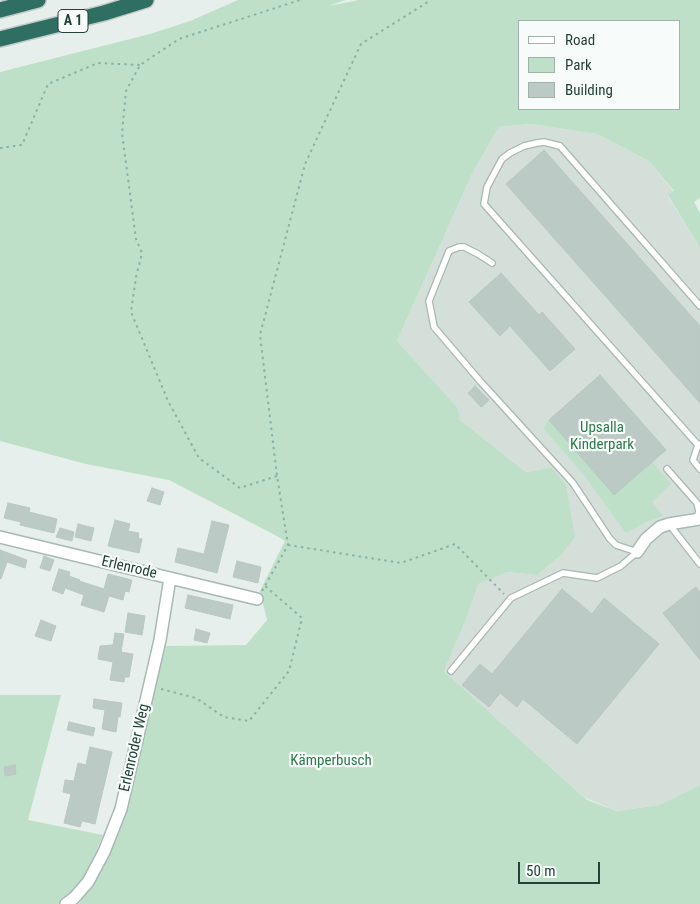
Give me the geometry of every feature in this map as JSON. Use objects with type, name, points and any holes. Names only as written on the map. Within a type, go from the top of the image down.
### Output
[{"type":"highway","name":"A 1","points":[[0,10],[38,0]]},
{"type":"highway","name":"A 1","points":[[0,39],[104,13],[146,0]]},
{"type":"street","points":[[637,552],[646,539],[660,527],[698,519]]},
{"type":"street","name":"Erlenrode","points":[[0,537],[257,599]]},
{"type":"street","name":"Erlenroder Weg","points":[[66,904],[88,882],[104,852],[120,809],[160,640],[170,578]]},
{"type":"lane","points":[[700,306],[560,146],[544,142],[537,143],[524,146],[502,159],[487,187],[484,204],[699,444],[693,460],[700,469]]},
{"type":"lane","points":[[492,263],[464,247],[449,251],[429,301],[434,327],[480,381],[573,483],[610,539],[616,545],[637,552]]},
{"type":"lane","points":[[667,469],[697,503],[698,519]]},
{"type":"lane","points":[[669,524],[700,564]]},
{"type":"lane","points":[[451,671],[511,598],[563,573],[597,578],[621,566],[637,552]]},
{"type":"path","points":[[276,476],[240,488],[199,458],[168,401],[131,312],[142,253],[136,239],[122,134],[126,91],[140,65],[178,39],[300,0]]},
{"type":"path","points":[[257,599],[288,545],[276,476],[260,335],[305,164],[361,44],[431,0]]},
{"type":"path","points":[[0,148],[22,145],[48,84],[98,63],[140,65]]},
{"type":"path","points":[[288,545],[401,564],[455,544],[510,600]]},
{"type":"path","points":[[149,685],[196,698],[224,717],[249,721],[289,671],[302,618],[265,586]]},
{"type":"shaded area","points":[[531,124],[597,134],[649,161],[674,192],[668,196],[700,248],[700,785],[659,805],[617,811],[585,798],[444,671],[468,614],[477,584],[508,572],[537,575],[552,469],[526,472],[460,420],[458,408],[397,341],[472,174],[499,127]]},
{"type":"green space","name":"Kämperbusch","points":[[238,0],[346,0],[328,6],[359,0],[700,0],[700,198],[694,202],[700,213],[700,248],[668,195],[674,191],[649,161],[597,134],[531,124],[499,127],[472,174],[397,341],[458,408],[460,420],[526,472],[552,468],[566,485],[575,537],[562,554],[537,575],[508,572],[478,584],[467,617],[444,671],[587,800],[617,811],[659,805],[700,785],[700,904],[79,904],[127,811],[164,646],[246,645],[267,620],[260,591],[285,541],[169,480],[86,464],[0,441],[0,72],[150,34],[190,21]]},
{"type":"green space","name":"Upsalla Kinderpark","points":[[600,375],[666,450],[652,462],[671,484],[652,502],[663,516],[646,522],[626,533],[584,475],[543,428],[549,420]]},
{"type":"green space","points":[[0,695],[61,695],[28,820],[103,835],[88,872],[76,890],[58,904],[0,904]]},
{"type":"building","points":[[544,150],[700,326],[700,403],[506,184]]},
{"type":"building","points":[[501,273],[539,315],[542,312],[575,349],[550,371],[510,326],[500,336],[469,302]]},
{"type":"building","name":"Upsalla Kinderpark","points":[[600,375],[666,450],[614,495],[549,420]]},
{"type":"building","points":[[475,386],[489,400],[481,407],[468,393]]},
{"type":"building","points":[[152,488],[164,492],[160,505],[147,501]]},
{"type":"building","points":[[8,503],[30,508],[29,512],[57,519],[54,533],[20,525],[21,522],[4,518]]},
{"type":"building","points":[[115,520],[130,524],[128,531],[139,533],[138,538],[142,539],[139,553],[108,546]]},
{"type":"building","points":[[212,521],[229,525],[217,573],[175,562],[178,548],[204,554]]},
{"type":"building","points":[[78,524],[94,528],[91,541],[75,537]]},
{"type":"building","points":[[60,528],[74,532],[72,541],[56,537]]},
{"type":"building","points":[[0,550],[27,560],[25,568],[7,562],[1,579]]},
{"type":"building","points":[[44,556],[54,560],[50,571],[40,568]]},
{"type":"building","points":[[237,561],[261,567],[258,583],[233,577]]},
{"type":"building","points":[[59,569],[70,572],[69,576],[79,581],[104,589],[108,574],[132,580],[129,592],[125,591],[123,600],[109,596],[104,612],[81,605],[84,595],[65,588],[63,594],[52,590]]},
{"type":"building","points":[[696,587],[700,592],[700,660],[663,613]]},
{"type":"building","points":[[562,589],[592,614],[604,598],[659,644],[577,744],[523,699],[517,707],[500,693],[489,707],[462,685],[480,664],[492,674]]},
{"type":"building","points":[[188,595],[233,605],[230,619],[185,608]]},
{"type":"building","points":[[128,613],[145,616],[142,635],[125,632]]},
{"type":"building","points":[[41,620],[56,626],[51,641],[35,636]]},
{"type":"building","points":[[196,629],[210,633],[207,643],[194,640]]},
{"type":"building","points":[[115,633],[124,634],[121,652],[133,654],[129,677],[125,677],[124,682],[110,680],[113,662],[98,659],[100,646],[113,645]]},
{"type":"building","points":[[94,699],[122,703],[116,732],[102,729],[105,710],[93,708]]},
{"type":"building","points":[[69,722],[95,728],[93,736],[67,730]]},
{"type":"building","points":[[90,747],[112,752],[95,824],[82,821],[80,827],[64,823],[71,794],[63,792],[65,780],[74,781],[78,763],[86,765]]},
{"type":"building","points":[[15,765],[16,774],[5,776],[4,767]]}]
